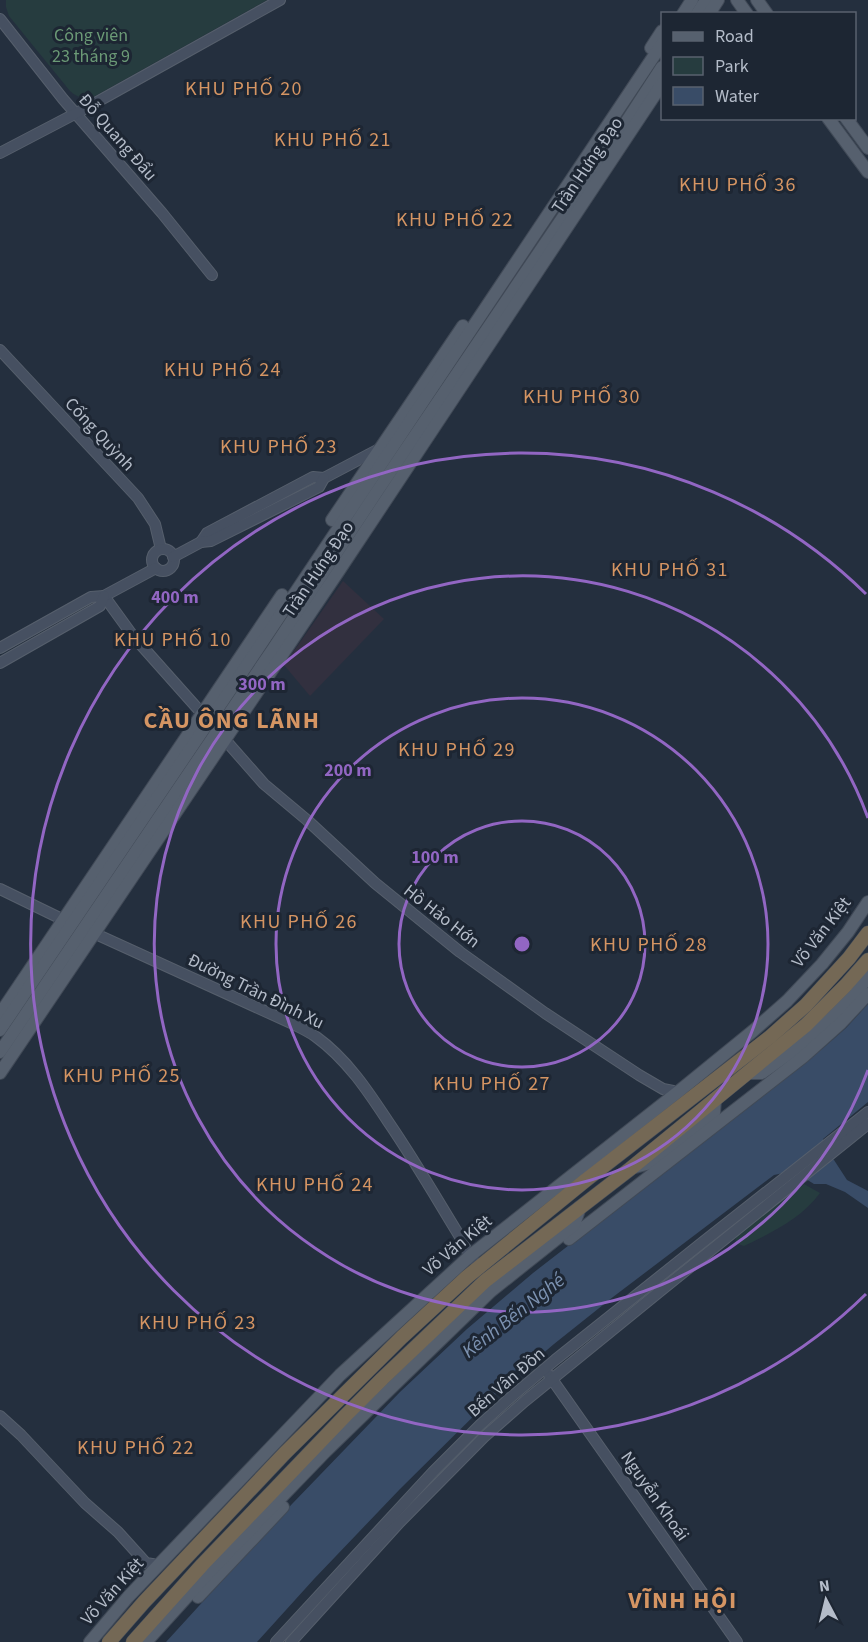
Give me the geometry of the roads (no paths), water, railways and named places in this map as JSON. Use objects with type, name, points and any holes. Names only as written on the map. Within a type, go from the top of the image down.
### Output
[{"type":"highway","name":"Võ Văn Kiệt","points":[[109,1642],[284,1454],[402,1337],[478,1267],[806,1005],[868,933]]},
{"type":"highway","points":[[133,1642],[202,1565],[382,1379],[580,1207],[806,1025],[868,960]]},
{"type":"main road","name":"Trần Hưng Đạo","points":[[333,526],[393,445],[428,386],[629,87],[661,34]]},
{"type":"main road","name":"Trần Hưng Đạo","points":[[629,87],[661,47]]},
{"type":"main road","name":"Trần Hưng Đạo","points":[[0,1030],[14,1016],[78,926],[119,845],[221,735],[246,699],[325,581],[413,441],[451,392],[656,88],[661,74]]},
{"type":"main road","points":[[829,120],[868,172]]},
{"type":"main road","points":[[847,120],[868,148]]},
{"type":"main road","points":[[593,140],[605,162]]},
{"type":"main road","points":[[493,289],[511,304]]},
{"type":"main road","name":"Trần Hưng Đạo","points":[[0,1052],[14,1016],[78,926],[117,889],[152,838],[205,717],[333,526],[380,448],[428,386]]},
{"type":"main road","name":"Trần Hưng Đạo","points":[[345,550],[428,437],[451,392]]},
{"type":"main road","name":"Trần Hưng Đạo","points":[[255,644],[288,602],[296,581]]},
{"type":"main road","points":[[288,602],[304,613]]},
{"type":"main road","name":"Võ Văn Kiệt","points":[[90,1642],[147,1577],[152,1564],[340,1375],[471,1255],[678,1092],[787,1001],[822,964],[848,932],[868,902]]},
{"type":"main road","points":[[748,1073],[762,1073],[794,1050],[831,1018],[868,977]]},
{"type":"main road","points":[[520,1268],[535,1264],[803,1057],[841,1023],[868,994]]},
{"type":"main road","name":"Trần Hưng Đạo","points":[[0,1072],[14,1016]]},
{"type":"main road","points":[[146,1642],[212,1569],[488,1286],[520,1268],[574,1225],[580,1207]]},
{"type":"main road","points":[[157,1642],[315,1474],[325,1452]]},
{"type":"street","points":[[0,153],[76,114],[280,0]]},
{"type":"street","name":"Ðỗ Quang Ðẩu","points":[[0,19],[76,114],[158,207],[212,275]]},
{"type":"street","name":"Cống Quỳnh","points":[[0,350],[138,498],[155,524],[161,549]]},
{"type":"street","points":[[173,557],[201,542],[207,532],[313,477],[324,478],[380,448],[428,437]]},
{"type":"street","points":[[0,648],[91,597],[104,596],[156,568],[164,570],[169,568],[173,563],[170,552],[161,549],[155,552],[152,559],[156,568]]},
{"type":"street","points":[[0,663],[100,606],[104,596]]},
{"type":"street","points":[[104,596],[133,636],[205,717]]},
{"type":"street","name":"Hồ Hảo Hớn","points":[[205,717],[264,784],[307,820],[375,884],[460,952],[545,1013],[663,1089],[678,1092]]},
{"type":"street","name":"Đường Trần Ðình Xu","points":[[0,889],[314,1035],[351,1069],[371,1096],[416,1163],[488,1286]]},
{"type":"street","points":[[663,1089],[663,1104]]},
{"type":"street","points":[[835,1145],[868,1112]]},
{"type":"street","points":[[788,1180],[868,1124]]},
{"type":"street","name":"Bến Vân Đồn","points":[[276,1642],[433,1472],[480,1425],[544,1369],[788,1180]]},
{"type":"street","name":"Bến Vân Đồn","points":[[291,1642],[400,1522],[484,1437],[788,1180]]},
{"type":"street","name":"Nguyễn Khoái","points":[[544,1369],[737,1642]]},
{"type":"street","points":[[0,1416],[86,1503],[152,1564]]},
{"type":"water","name":"Kênh Bến Nghé","points":[[868,1004],[868,1102],[823,1139],[823,1151],[834,1160],[847,1180],[868,1191],[868,1208],[845,1192],[826,1184],[814,1184],[793,1171],[774,1175],[613,1297],[500,1390],[400,1489],[257,1642],[166,1642],[292,1504],[400,1392],[467,1329],[533,1273],[822,1049]]},
{"type":"district","name":"KHU PHỐ 20","points":[[244,88]]},
{"type":"district","name":"KHU PHỐ 21","points":[[333,139]]},
{"type":"district","name":"KHU PHỐ 36","points":[[738,184]]},
{"type":"district","name":"KHU PHỐ 22","points":[[455,219]]},
{"type":"district","name":"KHU PHỐ 24","points":[[223,369]]},
{"type":"district","name":"KHU PHỐ 30","points":[[582,396]]},
{"type":"district","name":"KHU PHỐ 23","points":[[279,446]]},
{"type":"district","name":"KHU PHỐ 31","points":[[670,569]]},
{"type":"district","name":"KHU PHỐ 10","points":[[173,639]]},
{"type":"district","name":"CẦU ÔNG LÃNH","points":[[232,720]]},
{"type":"district","name":"KHU PHỐ 29","points":[[457,749]]},
{"type":"district","name":"KHU PHỐ 26","points":[[299,921]]},
{"type":"district","name":"KHU PHỐ 28","points":[[649,944]]},
{"type":"district","name":"KHU PHỐ 25","points":[[122,1075]]},
{"type":"district","name":"KHU PHỐ 27","points":[[492,1083]]},
{"type":"district","name":"KHU PHỐ 24","points":[[315,1184]]},
{"type":"district","name":"KHU PHỐ 23","points":[[198,1322]]},
{"type":"district","name":"KHU PHỐ 22","points":[[136,1447]]},
{"type":"district","name":"VĨNH HỘI","points":[[683,1600]]},
{"type":"park label","name":"Công viên 23 tháng 9","points":[[91,45]]}]
